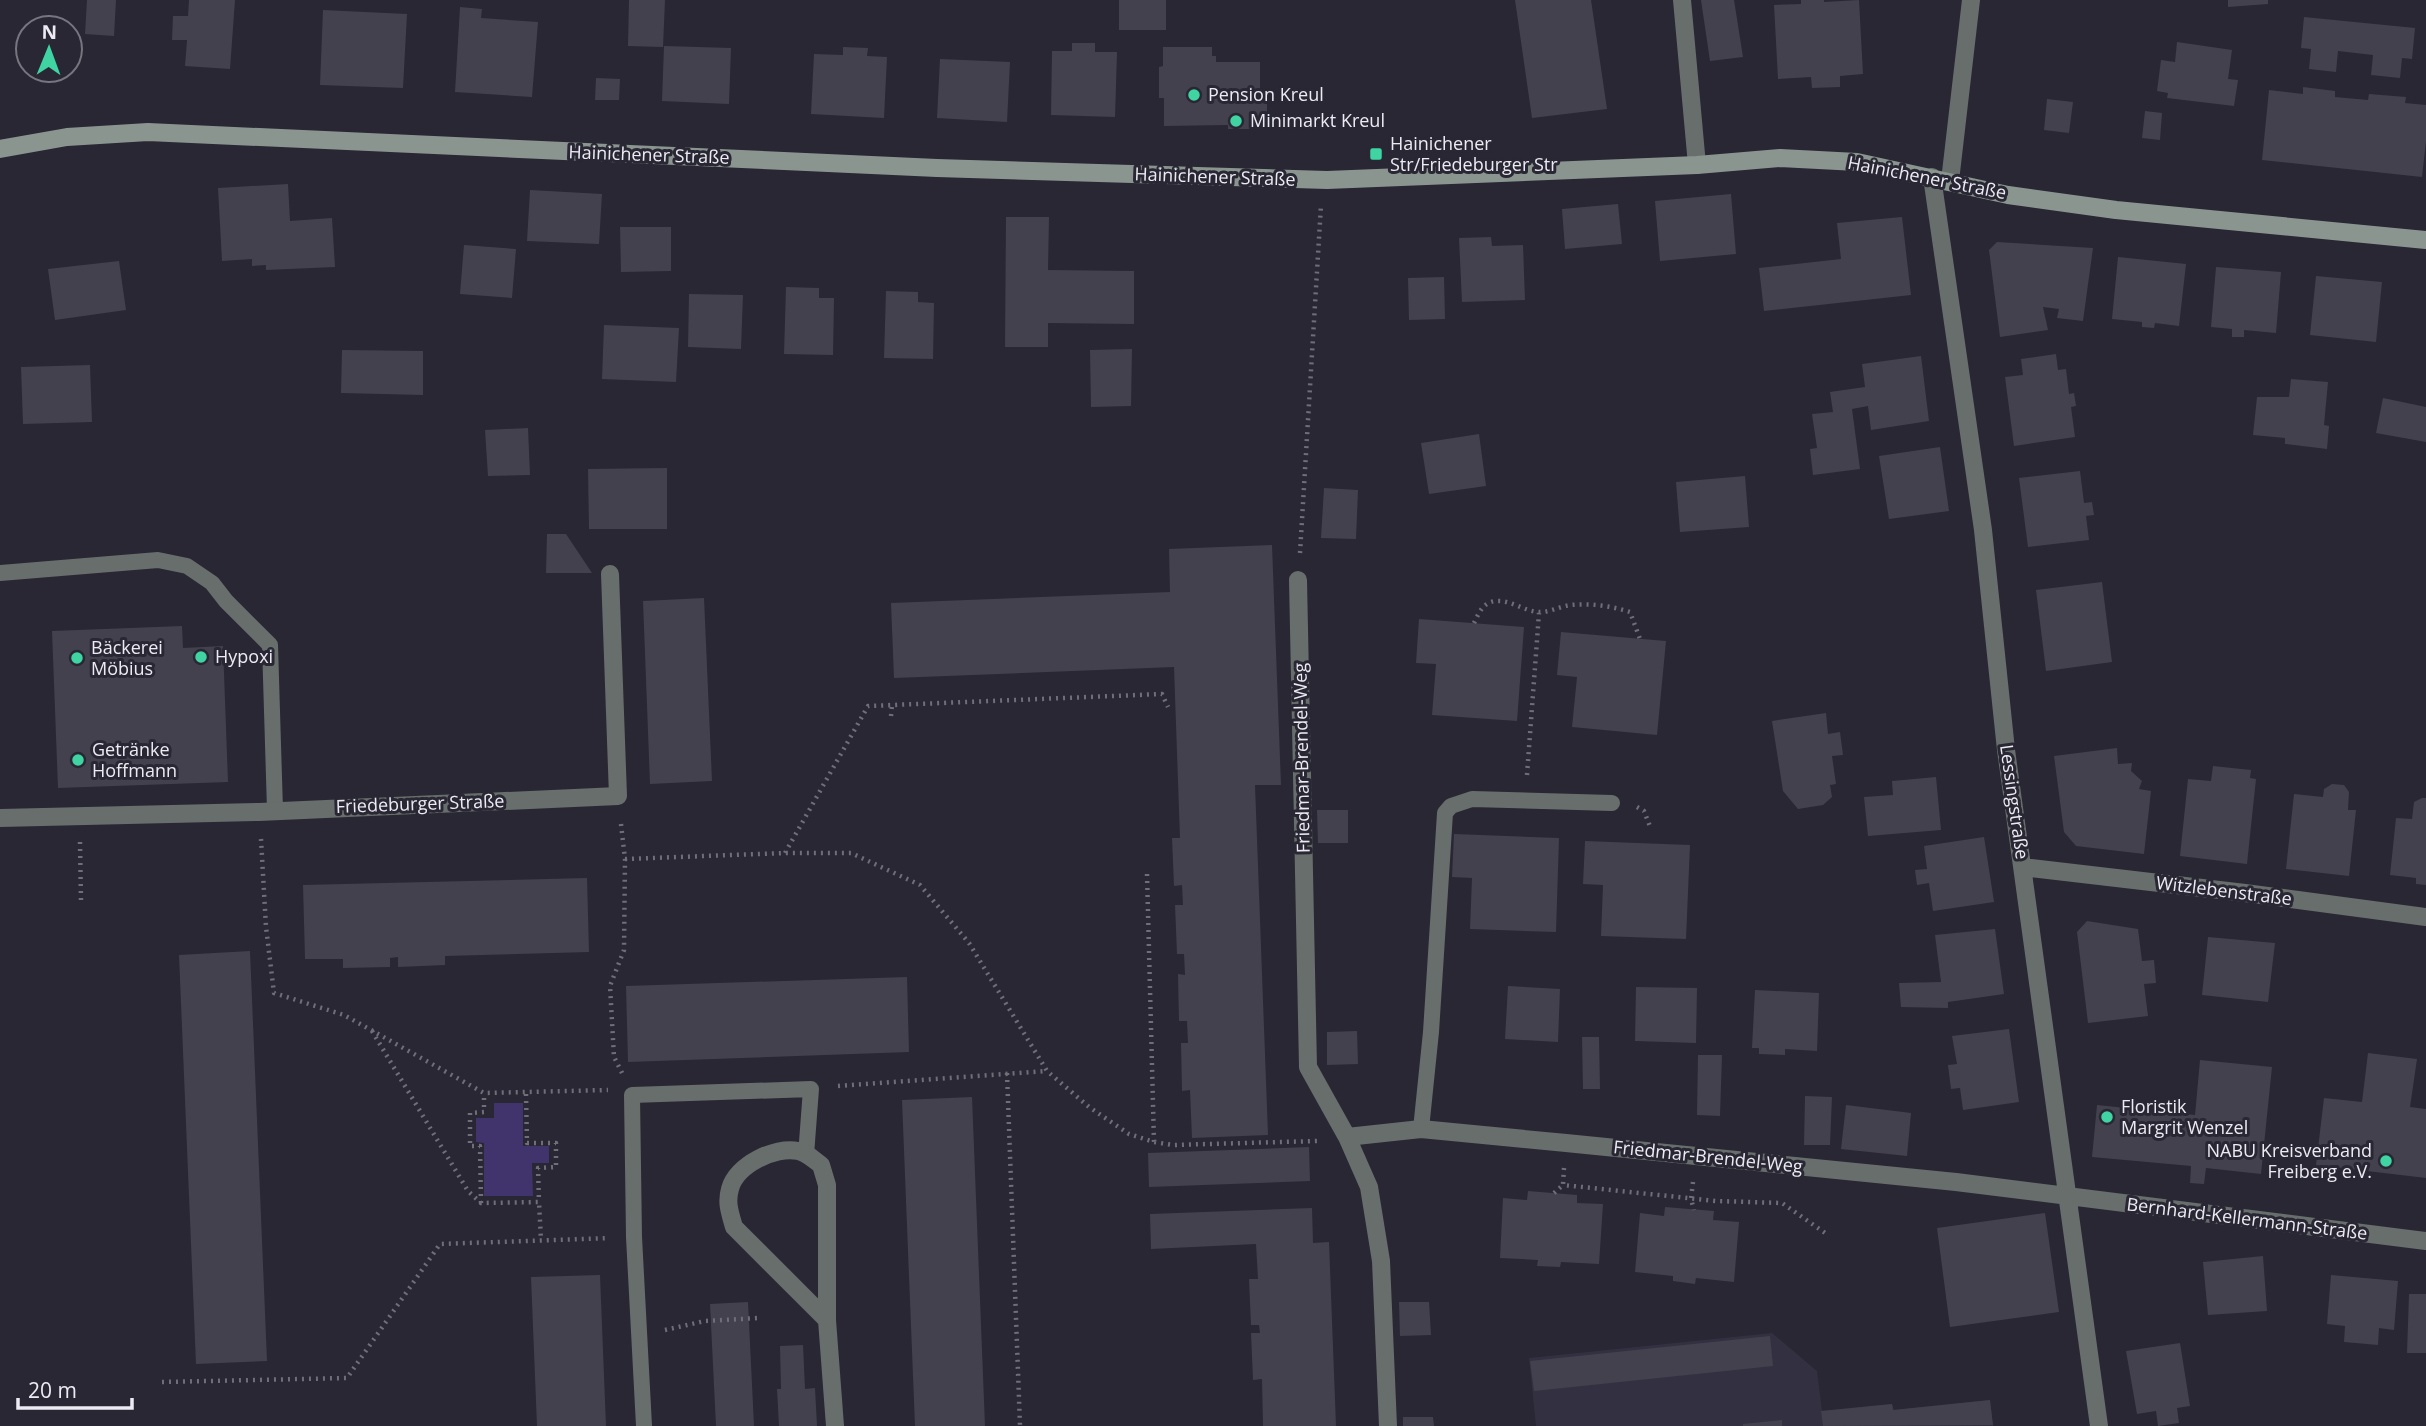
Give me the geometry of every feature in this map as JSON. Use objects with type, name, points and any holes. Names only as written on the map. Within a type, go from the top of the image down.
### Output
[{"type":"main road","name":"Hainichener Straße","points":[[0,149],[66,137],[148,132],[937,168],[1322,180],[1697,165],[1780,158],[1844,161],[1932,177],[2008,195],[2116,210],[2426,240]]},
{"type":"street","points":[[1682,0],[1697,165]]},
{"type":"street","points":[[1950,181],[1970,0]]},
{"type":"street","name":"Lessingstraße","points":[[1932,177],[1983,530],[2006,750],[2099,1426]]},
{"type":"street","points":[[610,574],[618,796]]},
{"type":"street","name":"Friedmar-Brendel-Weg","points":[[1298,580],[1308,1067],[1347,1137],[1369,1187],[1381,1261],[1388,1426]]},
{"type":"street","name":"Friedeburger Straße","points":[[0,818],[267,811],[618,796]]},
{"type":"street","name":"Witzlebenstraße","points":[[2022,867],[2426,917]]},
{"type":"street","name":"Friedmar-Brendel-Weg","points":[[1347,1137],[1420,1129],[1956,1182],[2068,1197]]},
{"type":"street","points":[[827,1320],[734,1227],[727,1207],[730,1185],[743,1169],[762,1156],[779,1150],[800,1151],[821,1165],[827,1185],[827,1320],[835,1426]]},
{"type":"street","name":"Bernhard-Kellermann-Straße","points":[[2068,1197],[2426,1241]]},
{"type":"lane","points":[[0,573],[158,560],[187,566],[212,583],[270,645],[267,811]]},
{"type":"lane","points":[[1420,1129],[1431,1032],[1445,813],[1451,807],[1472,799],[1612,803]]},
{"type":"lane","points":[[644,1426],[634,1237],[632,1095],[811,1089],[806,1155]]},
{"type":"path","points":[[1298,580],[1322,180]]},
{"type":"path","points":[[1474,623],[1480,610],[1496,601],[1539,612],[1571,605],[1609,606],[1630,612],[1640,639]]},
{"type":"path","points":[[1525,800],[1539,612]]},
{"type":"path","points":[[785,853],[868,706],[1162,694],[1168,707]]},
{"type":"path","points":[[891,705],[891,716]]},
{"type":"path","points":[[618,796],[625,859],[624,950],[610,986],[614,1057],[632,1095]]},
{"type":"path","points":[[267,811],[265,927],[274,993],[331,1010],[484,1093],[526,1094],[596,1090]]},
{"type":"path","points":[[79,817],[82,901]]},
{"type":"path","points":[[625,859],[852,853],[920,885],[969,943],[1047,1070],[1089,1107],[1129,1134],[1154,1142],[1200,1145],[1302,1143],[1347,1137]]},
{"type":"path","points":[[1147,874],[1154,1142]]},
{"type":"path","points":[[371,1030],[468,1191],[481,1203],[538,1202]]},
{"type":"path","points":[[811,1089],[1047,1070]]},
{"type":"path","points":[[1007,1073],[1020,1426]]},
{"type":"path","points":[[481,1203],[480,1146],[470,1146],[470,1113],[484,1112],[484,1093]]},
{"type":"path","points":[[526,1094],[527,1143],[556,1143],[556,1167],[538,1168],[541,1240]]},
{"type":"path","points":[[1554,1193],[1563,1185],[1566,1143]]},
{"type":"path","points":[[1563,1185],[1716,1201],[1782,1203],[1828,1235]]},
{"type":"path","points":[[162,1382],[347,1378],[440,1244],[634,1237]]},
{"type":"path","points":[[640,1335],[705,1321],[759,1318]]},
{"type":"shaded area","points":[[494,1103],[523,1103],[523,1146],[549,1146],[549,1163],[532,1163],[533,1196],[484,1196],[484,1143],[476,1142],[476,1118],[494,1118]]},
{"type":"shaded area","points":[[1772,1333],[1817,1371],[1822,1411],[1892,1404],[1894,1410],[1990,1400],[1993,1426],[1536,1426],[1529,1358]]},
{"type":"building","points":[[87,0],[116,0],[114,36],[85,34]]},
{"type":"building","points":[[189,0],[235,0],[230,69],[185,66],[187,40],[172,40],[173,16],[188,16]]},
{"type":"building","points":[[629,0],[665,0],[663,47],[628,46]]},
{"type":"building","points":[[1119,0],[1166,0],[1166,30],[1119,30]]},
{"type":"building","points":[[1515,0],[1591,0],[1607,109],[1532,118]]},
{"type":"building","points":[[1701,0],[1734,0],[1743,57],[1710,61]]},
{"type":"building","points":[[1801,0],[1859,0],[1863,74],[1840,76],[1840,87],[1812,88],[1811,77],[1778,79],[1774,5],[1801,4]]},
{"type":"building","points":[[2228,0],[2268,0],[2268,4],[2228,7]]},
{"type":"building","points":[[460,7],[482,9],[481,18],[538,22],[532,97],[455,92]]},
{"type":"building","points":[[323,10],[407,14],[403,88],[320,85]]},
{"type":"building","points":[[2304,17],[2415,28],[2412,59],[2402,58],[2400,78],[2371,75],[2373,55],[2338,51],[2336,72],[2309,69],[2311,49],[2301,48]]},
{"type":"building","points":[[2177,42],[2232,50],[2228,79],[2238,80],[2234,106],[2167,98],[2168,93],[2157,91],[2161,60],[2175,62]]},
{"type":"building","points":[[1072,43],[1095,43],[1095,52],[1117,52],[1115,117],[1051,115],[1052,51],[1072,51]]},
{"type":"building","points":[[664,46],[731,48],[729,104],[662,101]]},
{"type":"building","points":[[843,47],[868,48],[867,56],[887,57],[884,118],[811,114],[814,54],[843,55]]},
{"type":"building","points":[[1163,47],[1212,47],[1212,56],[1216,56],[1216,62],[1260,62],[1260,96],[1267,96],[1267,126],[1257,126],[1257,129],[1228,129],[1228,125],[1164,126],[1164,98],[1159,98],[1159,67],[1163,66]]},
{"type":"building","points":[[940,59],[1010,62],[1007,122],[937,118]]},
{"type":"building","points":[[596,78],[620,79],[619,100],[595,100]]},
{"type":"building","points":[[2303,87],[2335,91],[2335,97],[2368,100],[2369,94],[2406,97],[2405,103],[2426,105],[2422,177],[2262,160],[2269,90],[2303,94]]},
{"type":"building","points":[[2047,99],[2073,102],[2069,133],[2044,130]]},
{"type":"building","points":[[2145,111],[2162,113],[2160,140],[2142,138]]},
{"type":"building","points":[[288,184],[290,221],[332,218],[335,267],[266,270],[266,265],[252,266],[252,259],[222,261],[218,188]]},
{"type":"building","points":[[530,190],[602,194],[599,244],[527,241]]},
{"type":"building","points":[[1731,194],[1736,254],[1660,261],[1655,201]]},
{"type":"building","points":[[1618,204],[1622,244],[1565,249],[1562,209]]},
{"type":"building","points":[[1006,217],[1049,217],[1048,270],[1134,271],[1134,324],[1048,323],[1048,347],[1005,347]]},
{"type":"building","points":[[1902,217],[1911,295],[1764,311],[1759,268],[1841,259],[1837,223]]},
{"type":"building","points":[[620,227],[671,227],[671,271],[621,272]]},
{"type":"building","points":[[1491,237],[1492,246],[1523,245],[1525,300],[1462,302],[1459,238]]},
{"type":"building","points":[[1997,242],[2093,248],[2083,321],[2057,318],[2059,309],[2043,307],[2048,330],[2000,337],[1989,250]]},
{"type":"building","points":[[464,245],[516,249],[512,298],[460,294]]},
{"type":"building","points":[[2118,257],[2186,264],[2179,326],[2155,323],[2154,328],[2142,327],[2142,322],[2112,319]]},
{"type":"building","points":[[119,261],[126,310],[55,320],[48,269]]},
{"type":"building","points":[[2216,267],[2281,272],[2276,333],[2244,330],[2244,337],[2232,337],[2232,329],[2211,327]]},
{"type":"building","points":[[2316,276],[2382,282],[2376,342],[2310,335]]},
{"type":"building","points":[[1444,277],[1445,319],[1409,320],[1408,278]]},
{"type":"building","points":[[786,287],[819,288],[819,298],[834,298],[833,355],[784,354]]},
{"type":"building","points":[[886,291],[918,292],[918,302],[934,303],[933,359],[884,358]]},
{"type":"building","points":[[689,294],[743,295],[741,349],[688,347]]},
{"type":"building","points":[[604,325],[679,328],[676,382],[602,379]]},
{"type":"building","points":[[1132,349],[1131,406],[1091,407],[1090,350]]},
{"type":"building","points":[[342,350],[423,351],[423,395],[341,393]]},
{"type":"building","points":[[2056,354],[2058,370],[2066,369],[2069,394],[2074,393],[2076,406],[2071,407],[2075,437],[2014,446],[2005,377],[2023,375],[2021,359]]},
{"type":"building","points":[[1921,356],[1929,421],[1871,430],[1868,406],[1852,409],[1860,469],[1813,475],[1810,449],[1817,448],[1812,414],[1833,412],[1830,392],[1865,387],[1862,364]]},
{"type":"building","points":[[90,365],[92,422],[23,424],[21,367]]},
{"type":"building","points":[[2291,379],[2328,382],[2324,425],[2329,426],[2327,449],[2285,444],[2285,438],[2253,435],[2257,397],[2289,397]]},
{"type":"building","points":[[2383,398],[2426,407],[2426,442],[2376,433]]},
{"type":"building","points":[[528,428],[530,475],[488,476],[485,430]]},
{"type":"building","points":[[1479,434],[1486,486],[1429,494],[1421,443]]},
{"type":"building","points":[[1940,447],[1949,511],[1889,519],[1879,456]]},
{"type":"building","points":[[667,468],[667,529],[589,529],[588,469]]},
{"type":"building","points":[[2080,471],[2084,503],[2092,502],[2094,515],[2086,516],[2089,540],[2028,547],[2019,478]]},
{"type":"building","points":[[1745,476],[1749,527],[1680,532],[1676,482]]},
{"type":"building","points":[[1324,488],[1358,490],[1356,539],[1321,538]]},
{"type":"building","points":[[547,534],[566,534],[592,573],[546,573]]},
{"type":"building","points":[[1272,545],[1281,785],[1255,785],[1268,1135],[1192,1138],[1190,1090],[1182,1091],[1181,1043],[1188,1043],[1187,1021],[1179,1021],[1178,974],[1185,975],[1184,954],[1177,954],[1175,905],[1183,905],[1182,885],[1174,886],[1172,838],[1180,838],[1174,667],[894,678],[891,603],[1170,592],[1169,549]]},
{"type":"building","points":[[2102,582],[2112,662],[2046,671],[2036,590]]},
{"type":"building","points":[[704,598],[712,781],[650,784],[643,601]]},
{"type":"building","points":[[1419,619],[1524,627],[1517,721],[1432,715],[1436,664],[1416,663]]},
{"type":"building","points":[[182,626],[183,648],[223,646],[228,782],[58,788],[52,631]]},
{"type":"building","points":[[1561,632],[1666,641],[1657,735],[1572,727],[1577,677],[1557,675]]},
{"type":"building","points":[[1826,713],[1828,734],[1840,732],[1843,755],[1832,756],[1836,784],[1830,785],[1832,797],[1823,805],[1798,809],[1783,791],[1772,721]]},
{"type":"building","points":[[2117,748],[2118,764],[2132,763],[2131,771],[2142,781],[2139,789],[2151,791],[2144,854],[2076,846],[2064,832],[2054,756]]},
{"type":"building","points":[[2213,766],[2251,770],[2250,778],[2256,779],[2247,864],[2180,856],[2188,779],[2211,781]]},
{"type":"building","points":[[1936,777],[1941,830],[1868,836],[1864,797],[1893,795],[1892,781]]},
{"type":"building","points":[[2332,784],[2344,785],[2349,792],[2348,810],[2356,810],[2349,876],[2286,869],[2294,794],[2323,797],[2324,789]]},
{"type":"building","points":[[2426,798],[2426,885],[2416,884],[2416,878],[2390,875],[2396,818],[2412,819],[2414,802]]},
{"type":"building","points":[[1317,810],[1348,810],[1348,843],[1318,843]]},
{"type":"building","points":[[1454,834],[1559,838],[1556,932],[1470,929],[1472,878],[1452,877]]},
{"type":"building","points":[[1984,837],[1994,902],[1933,911],[1929,883],[1917,885],[1915,870],[1927,869],[1924,846]]},
{"type":"building","points":[[1585,841],[1690,845],[1686,939],[1601,936],[1603,885],[1583,884]]},
{"type":"building","points":[[587,878],[589,952],[445,956],[445,965],[398,967],[398,957],[390,958],[390,967],[343,968],[343,959],[305,959],[303,885]]},
{"type":"building","points":[[2087,921],[2138,929],[2142,961],[2154,960],[2156,983],[2144,984],[2148,1016],[2088,1023],[2077,932]]},
{"type":"building","points":[[1995,929],[2004,994],[1948,1002],[1948,1008],[1901,1007],[1899,983],[1941,982],[1935,935]]},
{"type":"building","points":[[2208,937],[2275,943],[2268,1002],[2202,995]]},
{"type":"building","points":[[250,951],[267,1361],[196,1364],[179,955]]},
{"type":"building","points":[[907,977],[909,1052],[628,1062],[626,986]]},
{"type":"building","points":[[1508,986],[1560,989],[1558,1042],[1505,1039]]},
{"type":"building","points":[[1636,987],[1697,988],[1696,1043],[1635,1041]]},
{"type":"building","points":[[1755,990],[1819,993],[1817,1051],[1785,1049],[1785,1055],[1759,1054],[1759,1048],[1752,1048]]},
{"type":"building","points":[[2009,1029],[2019,1102],[1963,1110],[1960,1088],[1951,1089],[1948,1065],[1957,1064],[1952,1036]]},
{"type":"building","points":[[1357,1031],[1358,1064],[1327,1065],[1327,1032]]},
{"type":"building","points":[[1582,1037],[1599,1037],[1600,1089],[1583,1089]]},
{"type":"building","points":[[2368,1053],[2417,1059],[2410,1107],[2426,1109],[2426,1178],[2316,1165],[2324,1098],[2362,1102]]},
{"type":"building","points":[[1698,1055],[1722,1055],[1720,1116],[1697,1115]]},
{"type":"building","points":[[2200,1060],[2272,1067],[2261,1174],[2206,1168],[2204,1184],[2190,1183],[2191,1166],[2092,1157],[2097,1105],[2195,1115]]},
{"type":"building","points":[[1805,1096],[1832,1097],[1830,1145],[1804,1145]]},
{"type":"building","points":[[972,1097],[985,1426],[915,1426],[902,1100]]},
{"type":"building","points":[[1846,1105],[1911,1113],[1907,1156],[1841,1149]]},
{"type":"building","points":[[1309,1147],[1310,1181],[1149,1187],[1148,1153]]},
{"type":"building","points":[[1528,1191],[1577,1195],[1577,1203],[1603,1204],[1599,1264],[1561,1262],[1560,1267],[1537,1266],[1538,1260],[1500,1258],[1503,1198],[1527,1200]]},
{"type":"building","points":[[1665,1207],[1714,1211],[1713,1220],[1739,1222],[1734,1282],[1696,1278],[1695,1284],[1673,1281],[1673,1276],[1635,1272],[1640,1213],[1664,1216]]},
{"type":"building","points":[[1312,1208],[1313,1243],[1329,1242],[1336,1426],[1263,1426],[1262,1379],[1253,1380],[1251,1333],[1260,1333],[1259,1325],[1251,1325],[1249,1279],[1258,1279],[1256,1244],[1151,1249],[1150,1214]]},
{"type":"building","points":[[2045,1213],[2059,1312],[1950,1327],[1937,1228]]},
{"type":"building","points":[[2263,1256],[2267,1311],[2208,1315],[2203,1262]]},
{"type":"building","points":[[600,1275],[606,1426],[537,1426],[531,1277]]},
{"type":"building","points":[[2331,1275],[2398,1281],[2394,1330],[2379,1328],[2378,1345],[2344,1342],[2345,1326],[2327,1324]]},
{"type":"building","points":[[2409,1294],[2426,1294],[2426,1353],[2407,1353]]},
{"type":"building","points":[[748,1302],[754,1426],[716,1426],[710,1304]]},
{"type":"building","points":[[1399,1302],[1429,1302],[1431,1335],[1400,1336]]},
{"type":"building","points":[[1770,1336],[1773,1366],[1534,1391],[1530,1361]]},
{"type":"building","points":[[2180,1343],[2190,1406],[2177,1408],[2179,1423],[2158,1426],[2156,1411],[2137,1414],[2126,1351]]},
{"type":"building","points":[[803,1345],[805,1389],[815,1388],[817,1426],[779,1426],[777,1389],[781,1389],[780,1346]]},
{"type":"building","points":[[1990,1400],[1993,1425],[1823,1426],[1821,1411],[1892,1404],[1893,1410]]},
{"type":"building","points":[[1403,1417],[1433,1417],[1434,1426],[1403,1426]]},
{"type":"building","points":[[1782,1420],[1782,1426],[1743,1426],[1743,1424]]},
{"type":"place","name":"Pension Kreul","points":[[1194,95]]},
{"type":"place","name":"Minimarkt Kreul","points":[[1236,121]]},
{"type":"place","name":"Hainichener Str/Friedeburger Str","points":[[1376,154]]},
{"type":"place","name":"Hypoxi","points":[[201,657]]},
{"type":"place","name":"Bäckerei Möbius","points":[[77,658]]},
{"type":"place","name":"Getränke Hoffmann","points":[[78,760]]},
{"type":"place","name":"Floristik Margrit Wenzel","points":[[2107,1117]]},
{"type":"place","name":"NABU Kreisverband Freiberg e.V.","points":[[2386,1161]]}]
